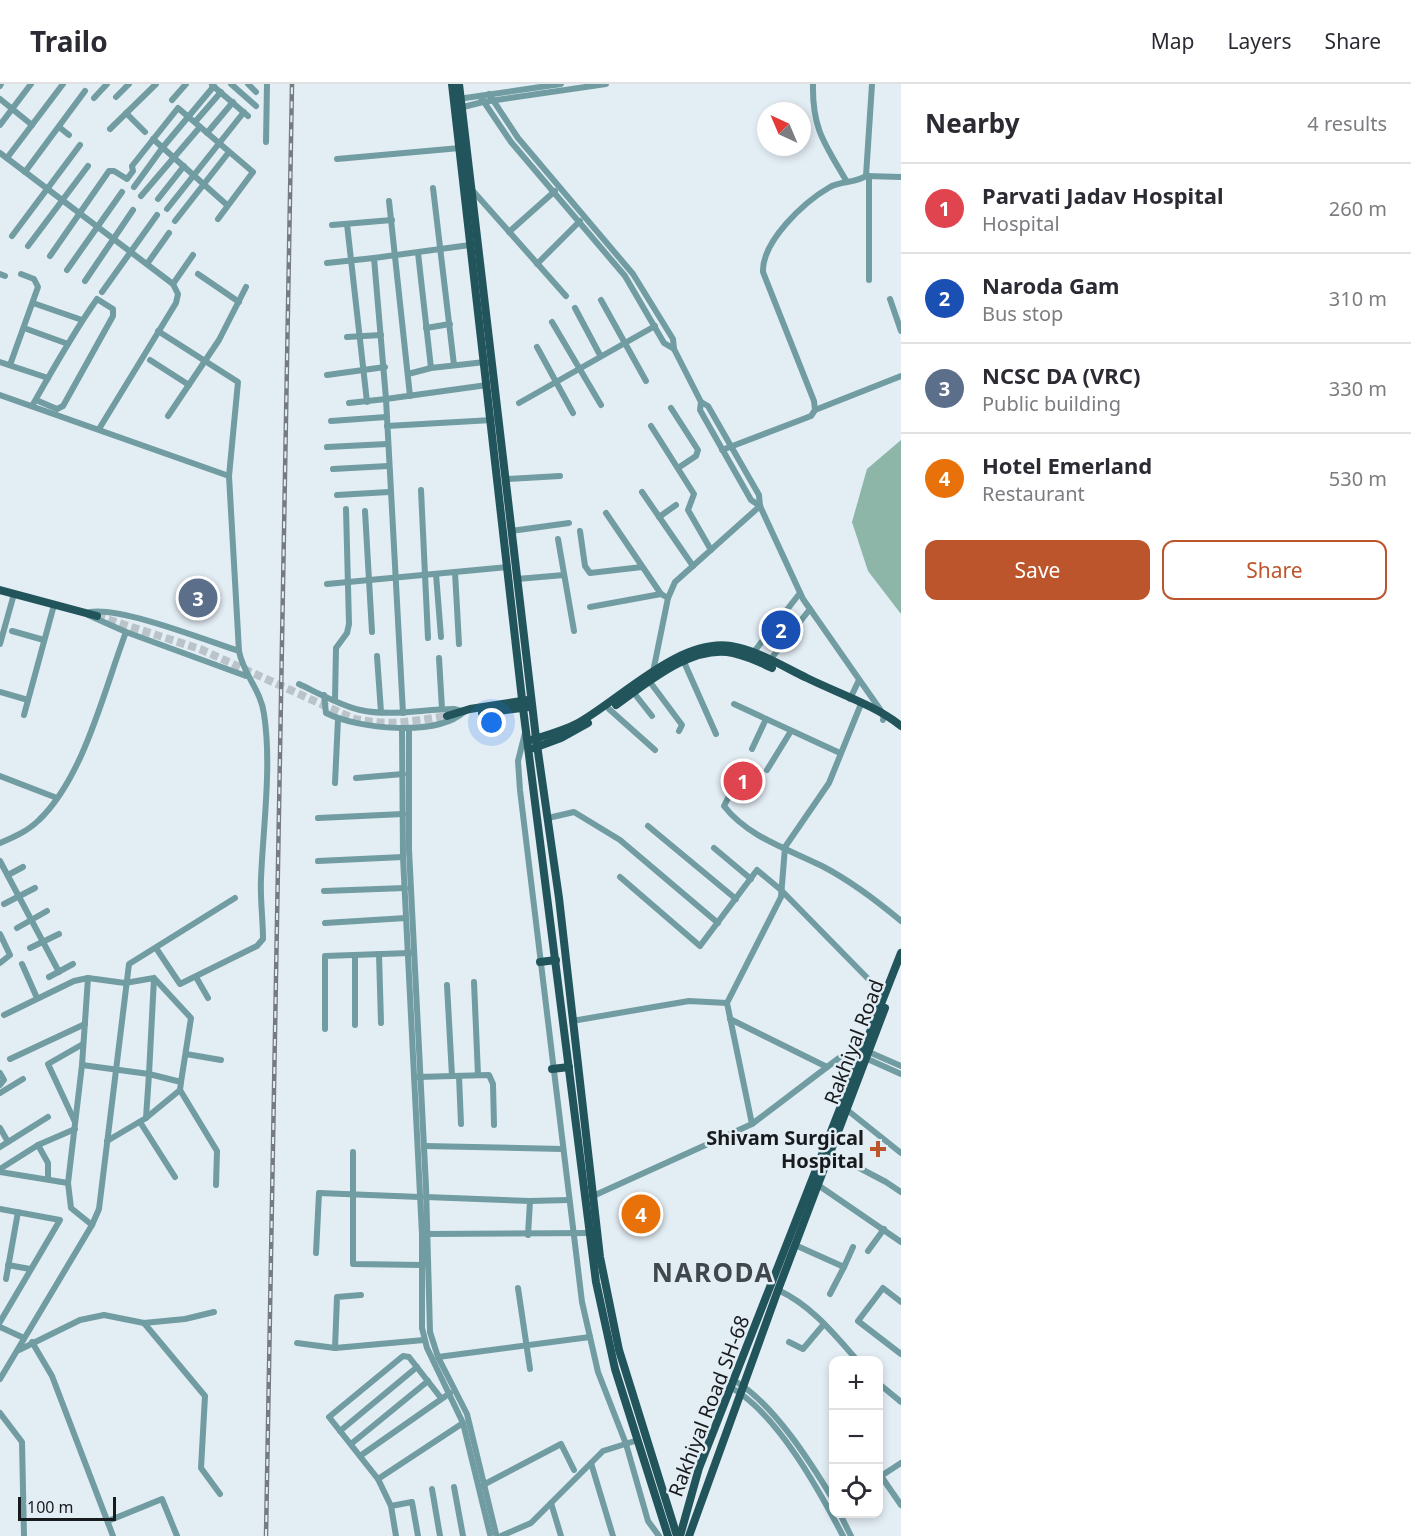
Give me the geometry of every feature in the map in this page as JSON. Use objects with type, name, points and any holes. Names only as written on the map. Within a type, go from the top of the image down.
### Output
[{"type":"main road","points":[[452,84],[458,103],[473,190],[517,579],[532,744],[561,961],[572,1021],[606,1290],[619,1350],[679,1536]]},
{"type":"main road","points":[[459,84],[459,148],[470,245],[528,704],[526,730],[532,744],[548,818],[569,1067],[590,1233],[602,1313],[615,1369],[668,1536]]},
{"type":"main road","points":[[0,590],[98,616]]},
{"type":"main road","points":[[532,744],[579,722],[653,677],[684,655],[705,648],[730,646],[753,653],[850,699],[860,706]]},
{"type":"main road","points":[[532,744],[574,732],[634,693],[653,677],[684,662],[711,653],[733,653],[781,671],[901,726]]},
{"type":"main road","points":[[445,712],[470,714],[528,704]]},
{"type":"main road","points":[[883,718],[901,733]]},
{"type":"main road","name":"Rakhiyal Road SH-68","points":[[679,1536],[699,1468],[734,1385],[901,953]]},
{"type":"main road","points":[[540,962],[561,961]]},
{"type":"main road","name":"Rakhiyal Road","points":[[689,1536],[846,1109],[862,1053],[901,966]]},
{"type":"main road","points":[[552,1069],[569,1067]]},
{"type":"street","points":[[0,124],[31,84]]},
{"type":"street","points":[[7,158],[63,84]]},
{"type":"street","points":[[94,98],[107,84]]},
{"type":"street","points":[[116,97],[129,84]]},
{"type":"street","points":[[110,129],[156,84]]},
{"type":"street","points":[[172,100],[186,84]]},
{"type":"street","points":[[231,84],[255,106]]},
{"type":"street","points":[[248,84],[256,92]]},
{"type":"street","points":[[266,142],[267,84]]},
{"type":"street","points":[[458,103],[561,84]]},
{"type":"street","points":[[490,97],[606,84]]},
{"type":"street","points":[[813,84],[813,112],[817,131],[847,182]]},
{"type":"street","points":[[869,280],[867,176],[872,84]]},
{"type":"street","points":[[134,187],[213,85],[246,114],[219,143],[167,209]]},
{"type":"street","points":[[25,172],[85,91]]},
{"type":"street","points":[[141,196],[174,157],[221,92]]},
{"type":"street","points":[[490,97],[518,138],[633,274],[673,339],[674,349],[701,402],[708,406],[759,495],[760,506],[800,593],[860,680],[883,718]]},
{"type":"street","points":[[0,99],[32,125]]},
{"type":"street","points":[[481,99],[515,148],[555,191],[625,276],[664,343],[674,349]]},
{"type":"street","points":[[207,133],[233,102]]},
{"type":"street","points":[[50,256],[109,171],[114,171],[127,179],[133,171],[132,166],[178,108],[253,172],[218,219]]},
{"type":"street","points":[[126,114],[145,132]]},
{"type":"street","points":[[59,127],[69,135]]},
{"type":"street","points":[[153,139],[227,204]]},
{"type":"street","points":[[12,236],[80,145]]},
{"type":"street","points":[[337,159],[459,148]]},
{"type":"street","points":[[175,221],[229,152]]},
{"type":"street","points":[[0,153],[61,202],[173,284],[178,294],[176,303],[99,429]]},
{"type":"street","points":[[28,246],[88,166]]},
{"type":"street","points":[[158,199],[184,166]]},
{"type":"street","points":[[815,410],[814,401],[763,273],[764,258],[774,239],[804,206],[830,187],[867,176],[901,177]]},
{"type":"street","points":[[433,188],[454,365]]},
{"type":"street","points":[[473,190],[566,296]]},
{"type":"street","points":[[509,232],[555,191]]},
{"type":"street","points":[[67,270],[122,192]]},
{"type":"street","points":[[389,201],[411,396]]},
{"type":"street","points":[[85,281],[134,210]]},
{"type":"street","points":[[102,292],[157,215]]},
{"type":"street","points":[[332,225],[392,220]]},
{"type":"street","points":[[537,264],[580,221]]},
{"type":"street","points":[[347,224],[367,402]]},
{"type":"street","points":[[147,264],[169,233]]},
{"type":"street","points":[[327,263],[470,245]]},
{"type":"street","points":[[418,252],[431,368]]},
{"type":"street","points":[[173,284],[193,255]]},
{"type":"street","points":[[374,258],[385,367],[388,466],[403,713]]},
{"type":"street","points":[[10,365],[33,303],[37,282],[27,274],[21,274]]},
{"type":"street","points":[[198,274],[239,302]]},
{"type":"street","points":[[168,416],[224,332],[246,287]]},
{"type":"street","points":[[0,395],[57,409],[63,406],[114,312],[98,299],[82,320],[34,403]]},
{"type":"street","points":[[891,299],[898,312],[901,331]]},
{"type":"street","points":[[600,300],[646,381]]},
{"type":"street","points":[[33,303],[82,320]]},
{"type":"street","points":[[574,308],[600,356]]},
{"type":"street","points":[[552,322],[601,405]]},
{"type":"street","points":[[426,328],[450,324]]},
{"type":"street","points":[[519,403],[655,326]]},
{"type":"street","points":[[24,328],[68,344]]},
{"type":"street","points":[[156,948],[178,984],[256,946],[263,939],[261,879],[266,770],[264,714],[260,697],[246,675],[239,651],[229,476],[238,382],[158,331]]},
{"type":"street","points":[[347,338],[381,335]]},
{"type":"street","points":[[537,347],[573,412]]},
{"type":"street","points":[[150,360],[189,385]]},
{"type":"street","points":[[0,362],[48,378]]},
{"type":"street","points":[[408,374],[431,368],[485,362]]},
{"type":"street","points":[[327,375],[385,367]]},
{"type":"street","points":[[722,450],[810,416],[815,410],[901,376]]},
{"type":"street","points":[[349,403],[487,385]]},
{"type":"street","points":[[701,402],[699,410],[751,500],[760,506]]},
{"type":"street","points":[[34,403],[229,476]]},
{"type":"street","points":[[671,408],[698,452],[696,456],[678,468]]},
{"type":"street","points":[[331,421],[386,417]]},
{"type":"street","points":[[387,426],[492,420]]},
{"type":"street","points":[[651,426],[694,494],[689,513],[711,550]]},
{"type":"street","points":[[327,447],[387,444]]},
{"type":"street","points":[[333,469],[388,466]]},
{"type":"street","points":[[506,479],[560,476]]},
{"type":"street","points":[[421,490],[428,638]]},
{"type":"street","points":[[337,495],[390,492]]},
{"type":"street","points":[[642,492],[693,566]]},
{"type":"street","points":[[659,517],[676,506]]},
{"type":"street","points":[[679,731],[682,726],[653,677],[668,598],[675,582],[760,506]]},
{"type":"street","points":[[335,700],[336,648],[347,633],[349,624],[346,509]]},
{"type":"street","points":[[365,511],[372,632]]},
{"type":"street","points":[[606,513],[661,594],[668,598]]},
{"type":"street","points":[[511,531],[569,523]]},
{"type":"street","points":[[580,531],[585,566],[590,573],[642,567]]},
{"type":"street","points":[[558,539],[574,631]]},
{"type":"street","points":[[327,584],[509,567]]},
{"type":"street","points":[[455,572],[459,644]]},
{"type":"street","points":[[436,574],[441,637]]},
{"type":"street","points":[[517,579],[564,575]]},
{"type":"street","points":[[753,653],[800,593]]},
{"type":"street","points":[[0,644],[2,626],[14,594]]},
{"type":"street","points":[[590,608],[661,594]]},
{"type":"street","points":[[24,715],[54,604]]},
{"type":"street","points":[[770,660],[810,609]]},
{"type":"street","points":[[239,651],[128,616],[100,610],[86,613],[90,618],[126,632],[246,675]]},
{"type":"street","points":[[12,631],[44,640]]},
{"type":"street","points":[[0,843],[21,834],[38,821],[57,798],[78,762],[126,632]]},
{"type":"street","points":[[377,656],[381,712]]},
{"type":"street","points":[[299,684],[358,710],[403,713],[445,712],[439,658]]},
{"type":"street","points":[[684,662],[716,734]]},
{"type":"street","points":[[850,699],[860,680]]},
{"type":"street","points":[[0,692],[28,700]]},
{"type":"street","points":[[634,693],[652,716]]},
{"type":"street","points":[[324,695],[324,710],[338,718],[364,726],[405,728],[457,719],[464,712]]},
{"type":"street","points":[[734,704],[840,753]]},
{"type":"street","points":[[752,1124],[727,1004],[781,897],[785,849],[828,783],[860,706]]},
{"type":"street","points":[[609,709],[655,750]]},
{"type":"street","points":[[335,783],[338,718]]},
{"type":"street","points":[[752,749],[766,719]]},
{"type":"street","points":[[405,728],[403,857],[406,918],[411,952]]},
{"type":"street","points":[[405,728],[411,952],[430,1332],[438,1357],[467,1414],[492,1535]]},
{"type":"street","points":[[526,730],[518,761],[552,1069],[582,1302],[598,1372],[626,1444],[648,1521],[659,1536]]},
{"type":"street","points":[[767,770],[791,731]]},
{"type":"street","points":[[356,778],[403,774]]},
{"type":"street","points":[[0,776],[57,798]]},
{"type":"street","points":[[731,792],[724,803],[726,808],[747,826],[785,849],[823,866],[870,895],[901,921]]},
{"type":"street","points":[[548,818],[574,812],[620,840],[718,923]]},
{"type":"street","points":[[318,818],[403,814]]},
{"type":"street","points":[[648,826],[736,899]]},
{"type":"street","points":[[714,848],[751,879]]},
{"type":"street","points":[[318,861],[403,857]]},
{"type":"street","points":[[0,861],[59,972]]},
{"type":"street","points":[[8,875],[23,867]]},
{"type":"street","points":[[620,877],[700,946],[758,870],[781,890],[884,994]]},
{"type":"street","points":[[4,904],[35,888]]},
{"type":"street","points":[[324,891],[405,888]]},
{"type":"street","points":[[0,1379],[92,1226],[99,1209],[127,969],[132,961],[235,898]]},
{"type":"street","points":[[16,928],[47,912]]},
{"type":"street","points":[[325,923],[406,918]]},
{"type":"street","points":[[0,934],[10,955],[0,963]]},
{"type":"street","points":[[30,948],[59,934]]},
{"type":"street","points":[[326,1029],[326,956],[411,952]]},
{"type":"street","points":[[379,954],[381,1023]]},
{"type":"street","points":[[355,955],[355,1025]]},
{"type":"street","points":[[561,961],[576,960]]},
{"type":"street","points":[[22,964],[38,998]]},
{"type":"street","points":[[49,977],[74,964]]},
{"type":"street","points":[[196,976],[208,998]]},
{"type":"street","points":[[88,978],[68,1183],[71,1208],[92,1226]]},
{"type":"street","points":[[4,1015],[74,981],[88,978],[125,983],[154,978]]},
{"type":"street","points":[[154,978],[191,1018],[180,1090],[218,1151],[216,1185]]},
{"type":"street","points":[[146,1118],[154,978]]},
{"type":"street","points":[[474,982],[478,1075]]},
{"type":"street","points":[[447,985],[461,1124]]},
{"type":"street","points":[[572,1021],[689,1001],[727,1004]]},
{"type":"street","points":[[730,1019],[827,1067]]},
{"type":"street","points":[[10,1059],[85,1024]]},
{"type":"street","points":[[75,1126],[48,1064],[83,1044]]},
{"type":"street","points":[[862,1053],[901,1074]]},
{"type":"street","points":[[593,1196],[752,1124],[839,1058],[862,1053],[901,1066]]},
{"type":"street","points":[[186,1054],[221,1060]]},
{"type":"street","points":[[81,1065],[149,1074],[181,1082]]},
{"type":"street","points":[[0,1073],[4,1080],[0,1085]]},
{"type":"street","points":[[417,1077],[489,1075],[492,1084],[494,1125]]},
{"type":"street","points":[[417,1077],[424,1146],[423,1197]]},
{"type":"street","points":[[0,1094],[23,1079]]},
{"type":"street","points":[[107,1141],[146,1118],[180,1090]]},
{"type":"street","points":[[846,1109],[901,1153]]},
{"type":"street","points":[[0,1147],[48,1117]]},
{"type":"street","points":[[140,1122],[175,1177]]},
{"type":"street","points":[[0,1171],[38,1145],[75,1126]]},
{"type":"street","points":[[0,1128],[8,1142]]},
{"type":"street","points":[[38,1145],[48,1163],[48,1179]]},
{"type":"street","points":[[424,1146],[562,1149]]},
{"type":"street","points":[[353,1152],[353,1264],[423,1265]]},
{"type":"street","points":[[829,1152],[901,1192]]},
{"type":"street","points":[[0,1171],[68,1183]]},
{"type":"street","points":[[818,1185],[901,1242]]},
{"type":"street","points":[[316,1252],[319,1193],[530,1201],[568,1200]]},
{"type":"street","points":[[528,1234],[530,1201]]},
{"type":"street","points":[[0,1209],[60,1220],[0,1322]]},
{"type":"street","points":[[6,1279],[18,1212]]},
{"type":"street","points":[[868,1251],[884,1229]]},
{"type":"street","points":[[425,1234],[590,1233]]},
{"type":"street","points":[[425,1234],[422,1313],[424,1340],[463,1423],[492,1535]]},
{"type":"street","points":[[795,1245],[844,1267]]},
{"type":"street","points":[[830,1294],[853,1247]]},
{"type":"street","points":[[8,1265],[30,1269]]},
{"type":"street","points":[[518,1288],[531,1369]]},
{"type":"street","points":[[901,1302],[883,1288],[858,1321],[901,1354]]},
{"type":"street","points":[[778,1290],[825,1324],[853,1356]]},
{"type":"street","points":[[335,1348],[337,1297],[360,1295]]},
{"type":"street","points":[[16,1352],[32,1342],[81,1320],[104,1315],[144,1323],[185,1319],[214,1312]]},
{"type":"street","points":[[144,1323],[205,1396],[201,1467],[220,1494]]},
{"type":"street","points":[[789,1342],[803,1350],[825,1324]]},
{"type":"street","points":[[0,1327],[24,1338]]},
{"type":"street","points":[[438,1357],[590,1337]]},
{"type":"street","points":[[297,1343],[335,1348],[424,1340]]},
{"type":"street","points":[[32,1342],[52,1376],[113,1536]]},
{"type":"street","points":[[396,1536],[391,1506],[378,1479],[329,1417],[403,1356],[410,1357],[441,1398]]},
{"type":"street","points":[[340,1431],[417,1367]]},
{"type":"street","points":[[351,1444],[428,1381]]},
{"type":"street","points":[[734,1385],[783,1428],[829,1494]]},
{"type":"street","points":[[883,1386],[901,1402]]},
{"type":"street","points":[[742,1390],[804,1468],[821,1493],[843,1536]]},
{"type":"street","points":[[360,1456],[450,1393]]},
{"type":"street","points":[[0,1413],[22,1442],[24,1536]]},
{"type":"street","points":[[378,1479],[463,1423]]},
{"type":"street","points":[[492,1535],[531,1523],[603,1451],[638,1440]]},
{"type":"street","points":[[483,1485],[561,1444],[574,1470]]},
{"type":"street","points":[[591,1463],[613,1536]]},
{"type":"street","points":[[883,1472],[901,1463]]},
{"type":"street","points":[[883,1478],[901,1505]]},
{"type":"street","points":[[454,1487],[463,1536]]},
{"type":"street","points":[[432,1489],[440,1536]]},
{"type":"street","points":[[108,1521],[162,1499],[177,1536]]},
{"type":"street","points":[[391,1506],[412,1502],[418,1536]]},
{"type":"street","points":[[552,1503],[561,1536]]},
{"type":"street","points":[[842,1518],[851,1536]]},
{"type":"shaded area","points":[[901,440],[901,614],[868,571],[852,522],[867,469]]},
{"type":"tunnel","points":[[97,616],[200,649],[352,718],[388,723],[447,716]]},
{"type":"railway","points":[[266,1536],[292,84]]},
{"type":"place","name":"NCSC DA (VRC)","points":[[198,598]]},
{"type":"place","name":"Naroda Gam","points":[[781,630]]},
{"type":"place","name":"Parvati Jadav Hospital","points":[[743,781]]},
{"type":"place","name":"Shivam Surgical Hospital","points":[[878,1149]]},
{"type":"place","name":"Hotel Emerland","points":[[641,1214]]},
{"type":"district","name":"NARODA","points":[[713,1273]]}]
